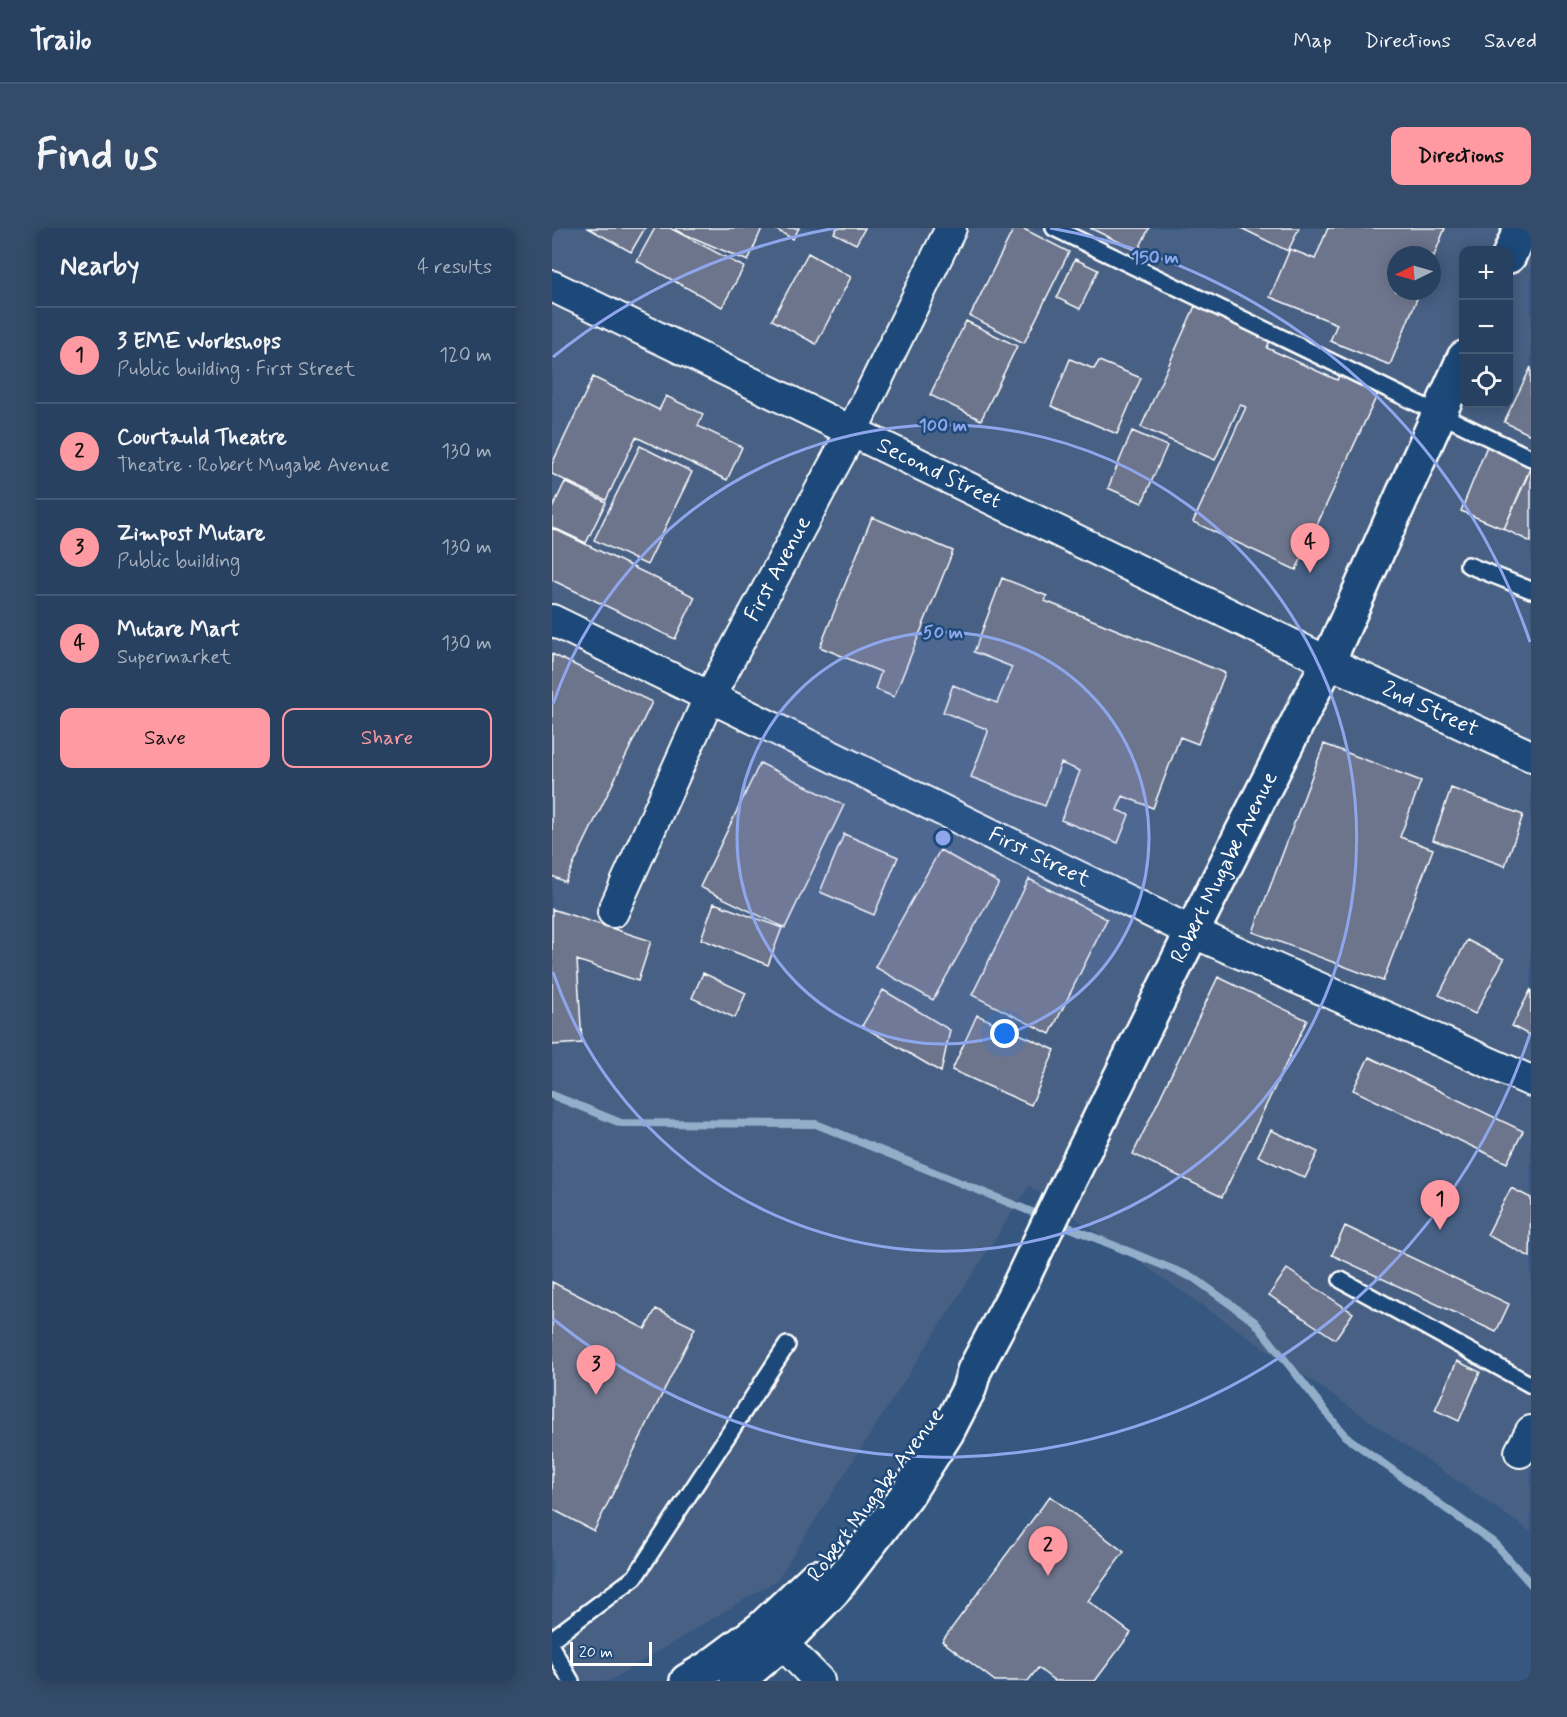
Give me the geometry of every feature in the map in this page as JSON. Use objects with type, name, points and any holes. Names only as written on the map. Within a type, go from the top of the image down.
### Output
[{"type":"highway","points":[[1513,247],[1521,228]]},
{"type":"highway","name":"Robert Mugabe Avenue","points":[[687,1681],[772,1636],[832,1592],[906,1496],[957,1413],[969,1389],[974,1371],[1013,1298],[1192,932],[1328,662],[1459,369]]},
{"type":"highway","name":"Robert Mugabe Avenue","points":[[737,1681],[772,1636]]},
{"type":"street","name":"First Avenue","points":[[613,912],[710,698],[852,431],[951,228]]},
{"type":"street","name":"Second Street","points":[[552,286],[1328,662]]},
{"type":"street","name":"First Street","points":[[552,620],[1192,932],[1531,1081]]},
{"type":"street","name":"2nd Street","points":[[1328,662],[1531,756]]},
{"type":"street","points":[[772,1636],[819,1681]]},
{"type":"lane","points":[[1054,228],[1531,458]]},
{"type":"lane","points":[[1468,565],[1531,590]]},
{"type":"lane","points":[[1341,1280],[1531,1385]]},
{"type":"lane","points":[[552,1639],[635,1577],[787,1345]]},
{"type":"lane","points":[[552,1648],[571,1681]]},
{"type":"shaded area","points":[[552,228],[1531,228],[1531,1532],[1029,1186],[777,1580],[609,1681],[552,1681]]},
{"type":"building","points":[[588,228],[645,228],[631,252]]},
{"type":"building","points":[[655,228],[670,228],[744,267],[722,307],[637,261]]},
{"type":"building","points":[[676,228],[762,228],[748,261],[675,230]]},
{"type":"building","points":[[773,228],[799,228],[793,239]]},
{"type":"building","points":[[837,228],[865,228],[856,244],[834,233]]},
{"type":"building","points":[[1014,228],[1022,228],[1069,252],[1024,343],[970,316]]},
{"type":"building","points":[[1090,228],[1149,228],[1138,251]]},
{"type":"building","points":[[1241,228],[1299,228],[1288,251]]},
{"type":"building","points":[[1328,228],[1445,228],[1438,246],[1387,246],[1387,300],[1416,300],[1390,365],[1330,341],[1337,324],[1270,297],[1290,249],[1315,259]]},
{"type":"building","points":[[808,253],[851,277],[816,344],[772,320]]},
{"type":"building","points":[[1075,259],[1098,270],[1080,309],[1057,298]]},
{"type":"building","points":[[1195,306],[1270,340],[1267,348],[1337,380],[1342,371],[1380,389],[1296,570],[1193,522],[1246,407],[1240,405],[1215,460],[1141,427]]},
{"type":"building","points":[[966,321],[1017,346],[981,420],[930,395]]},
{"type":"building","points":[[1070,359],[1094,369],[1099,361],[1141,378],[1117,434],[1051,406]]},
{"type":"building","points":[[1531,367],[1531,435],[1504,422],[1513,408]]},
{"type":"building","points":[[593,377],[659,410],[666,396],[703,414],[698,426],[742,447],[727,480],[636,437],[606,500],[552,474],[552,464]]},
{"type":"building","points":[[1132,431],[1167,446],[1142,503],[1108,488]]},
{"type":"building","points":[[640,446],[692,472],[647,565],[594,540]]},
{"type":"building","points":[[1487,446],[1531,466],[1504,529],[1461,511]]},
{"type":"building","points":[[1531,468],[1531,542],[1504,529]]},
{"type":"building","points":[[565,482],[606,502],[586,543],[552,527],[552,509]]},
{"type":"building","points":[[872,517],[953,551],[894,697],[875,689],[881,672],[820,647]]},
{"type":"building","points":[[552,528],[695,597],[675,639],[552,580]]},
{"type":"building","points":[[1002,578],[1047,596],[1045,601],[1225,673],[1198,744],[1180,737],[1153,808],[1123,796],[1117,810],[1129,815],[1118,843],[1061,820],[1080,771],[1061,763],[1045,806],[971,777],[988,732],[987,729],[943,712],[953,685],[997,703],[1012,667],[974,652]]},
{"type":"building","points":[[552,654],[652,702],[565,882],[552,876]]},
{"type":"building","points":[[1324,744],[1421,781],[1400,837],[1433,849],[1383,981],[1253,932]]},
{"type":"building","points":[[760,763],[844,805],[785,928],[700,887]]},
{"type":"building","points":[[1451,788],[1523,815],[1505,866],[1433,840]]},
{"type":"building","points":[[844,834],[898,857],[874,915],[820,892]]},
{"type":"building","points":[[940,850],[999,883],[933,1000],[875,967]]},
{"type":"building","points":[[1029,879],[1107,919],[1050,1034],[972,995]]},
{"type":"building","points":[[714,903],[782,928],[768,965],[701,939]]},
{"type":"building","points":[[552,909],[651,941],[638,981],[577,960],[582,1043],[552,1045]]},
{"type":"building","points":[[1467,940],[1504,959],[1475,1014],[1439,995]]},
{"type":"building","points":[[703,973],[746,993],[735,1018],[692,998]]},
{"type":"building","points":[[1218,977],[1307,1020],[1222,1197],[1133,1154]]},
{"type":"building","points":[[1531,989],[1531,1036],[1512,1026]]},
{"type":"building","points":[[883,990],[950,1030],[941,1072],[862,1026]]},
{"type":"building","points":[[977,1015],[1055,1050],[1031,1105],[952,1070]]},
{"type":"building","points":[[1369,1057],[1523,1131],[1507,1163],[1353,1090]]},
{"type":"building","points":[[1271,1130],[1318,1152],[1305,1178],[1258,1156]]},
{"type":"building","points":[[1511,1188],[1531,1198],[1530,1257],[1487,1235]]},
{"type":"building","points":[[1345,1226],[1509,1304],[1496,1332],[1332,1255]]},
{"type":"building","points":[[1287,1269],[1353,1313],[1335,1339],[1269,1295]]},
{"type":"building","points":[[552,1282],[645,1329],[656,1309],[695,1328],[594,1531],[552,1509]]},
{"type":"building","points":[[1457,1361],[1480,1372],[1459,1421],[1435,1410]]},
{"type":"building","points":[[1050,1496],[1124,1552],[1088,1601],[1131,1633],[1095,1681],[1055,1681],[1038,1668],[1028,1681],[995,1681],[942,1641]]},
{"type":"waterway","points":[[552,1095],[621,1123],[816,1124],[1044,1217]]},
{"type":"waterway","points":[[1056,1222],[1194,1278],[1255,1322],[1345,1436],[1494,1543],[1531,1584]]},
{"type":"place","name":"Mutare Mart","points":[[1310,573]]},
{"type":"place","name":"3 EME Workshops","points":[[1440,1230]]},
{"type":"place","name":"Zimpost Mutare","points":[[596,1395]]},
{"type":"place","name":"Courtauld Theatre","points":[[1048,1576]]}]
